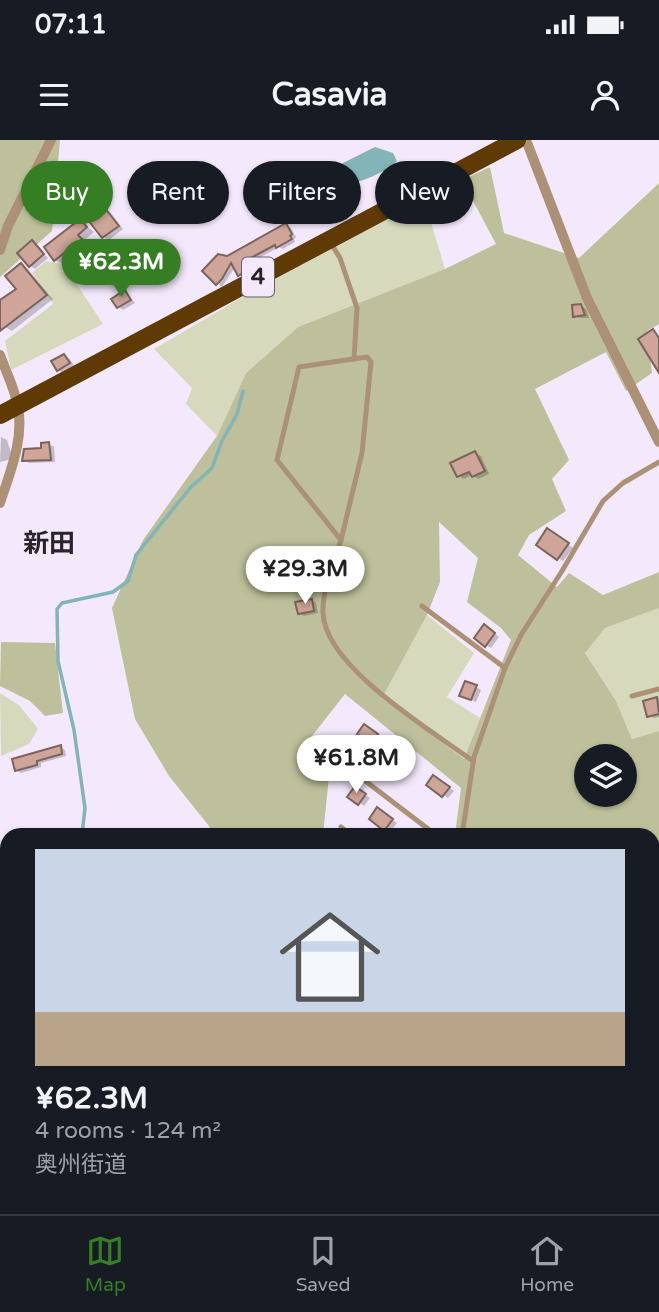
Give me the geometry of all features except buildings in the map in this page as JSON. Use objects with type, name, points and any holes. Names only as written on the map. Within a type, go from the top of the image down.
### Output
[{"type":"highway","name":"4","points":[[0,415],[517,140]]},
{"type":"street","points":[[0,250],[8,226],[51,140]]},
{"type":"street","points":[[526,140],[587,298],[659,442]]},
{"type":"street","points":[[0,355],[18,405],[19,427],[17,447],[0,503]]},
{"type":"lane","points":[[328,239],[340,258],[357,308],[354,359]]},
{"type":"lane","points":[[341,540],[277,460],[299,367],[366,357],[371,362],[362,453],[341,540],[326,593],[323,612],[330,637],[352,669],[473,761]]},
{"type":"lane","points":[[463,828],[473,761],[505,668],[521,635],[603,501],[623,483],[659,462]]},
{"type":"lane","points":[[422,606],[505,668]]},
{"type":"lane","points":[[632,696],[659,689]]},
{"type":"lane","points":[[351,770],[427,828]]},
{"type":"shaded area","points":[[0,140],[60,140],[58,161],[21,161],[21,224],[53,224],[52,231],[0,277]]},
{"type":"shaded area","points":[[375,147],[393,153],[397,161],[375,161],[375,175],[361,181],[361,161],[347,161]]},
{"type":"shaded area","points":[[490,167],[504,233],[579,258],[659,183],[659,324],[647,331],[652,373],[626,391],[606,352],[535,389],[569,460],[552,479],[566,511],[529,535],[518,555],[557,587],[569,573],[603,595],[659,572],[659,608],[605,628],[585,653],[616,701],[632,739],[659,731],[659,828],[456,828],[461,788],[345,694],[312,736],[331,757],[324,828],[210,828],[169,776],[135,719],[112,608],[143,540],[217,436],[246,373],[298,327],[445,269],[496,244],[474,203],[474,174]],"holes":[[[439,522],[478,558],[467,602],[501,628],[511,640],[464,759],[382,698],[427,615],[440,582]]]},
{"type":"shaded area","points":[[378,224],[432,224],[445,269],[298,327],[246,373],[217,436],[186,404],[192,388],[154,349],[246,295]]},
{"type":"shaded area","points":[[46,261],[63,264],[103,324],[11,370],[5,341],[53,304],[32,273]]},
{"type":"shaded area","points":[[659,608],[659,731],[632,739],[616,701],[585,653],[604,628]]},
{"type":"shaded area","points":[[427,615],[474,653],[447,697],[480,718],[464,760],[382,698]]},
{"type":"shaded area","points":[[1,642],[55,643],[63,713],[45,716],[30,701],[0,686]]},
{"type":"shaded area","points":[[0,693],[19,705],[38,729],[29,744],[1,756]]},
{"type":"waterway","points":[[83,828],[85,808],[74,730],[58,661],[57,609],[62,603],[113,592],[128,581],[136,555],[190,488],[212,468],[222,441],[237,414],[243,391]]},
{"type":"district","name":"新田","points":[[49,543]]}]
